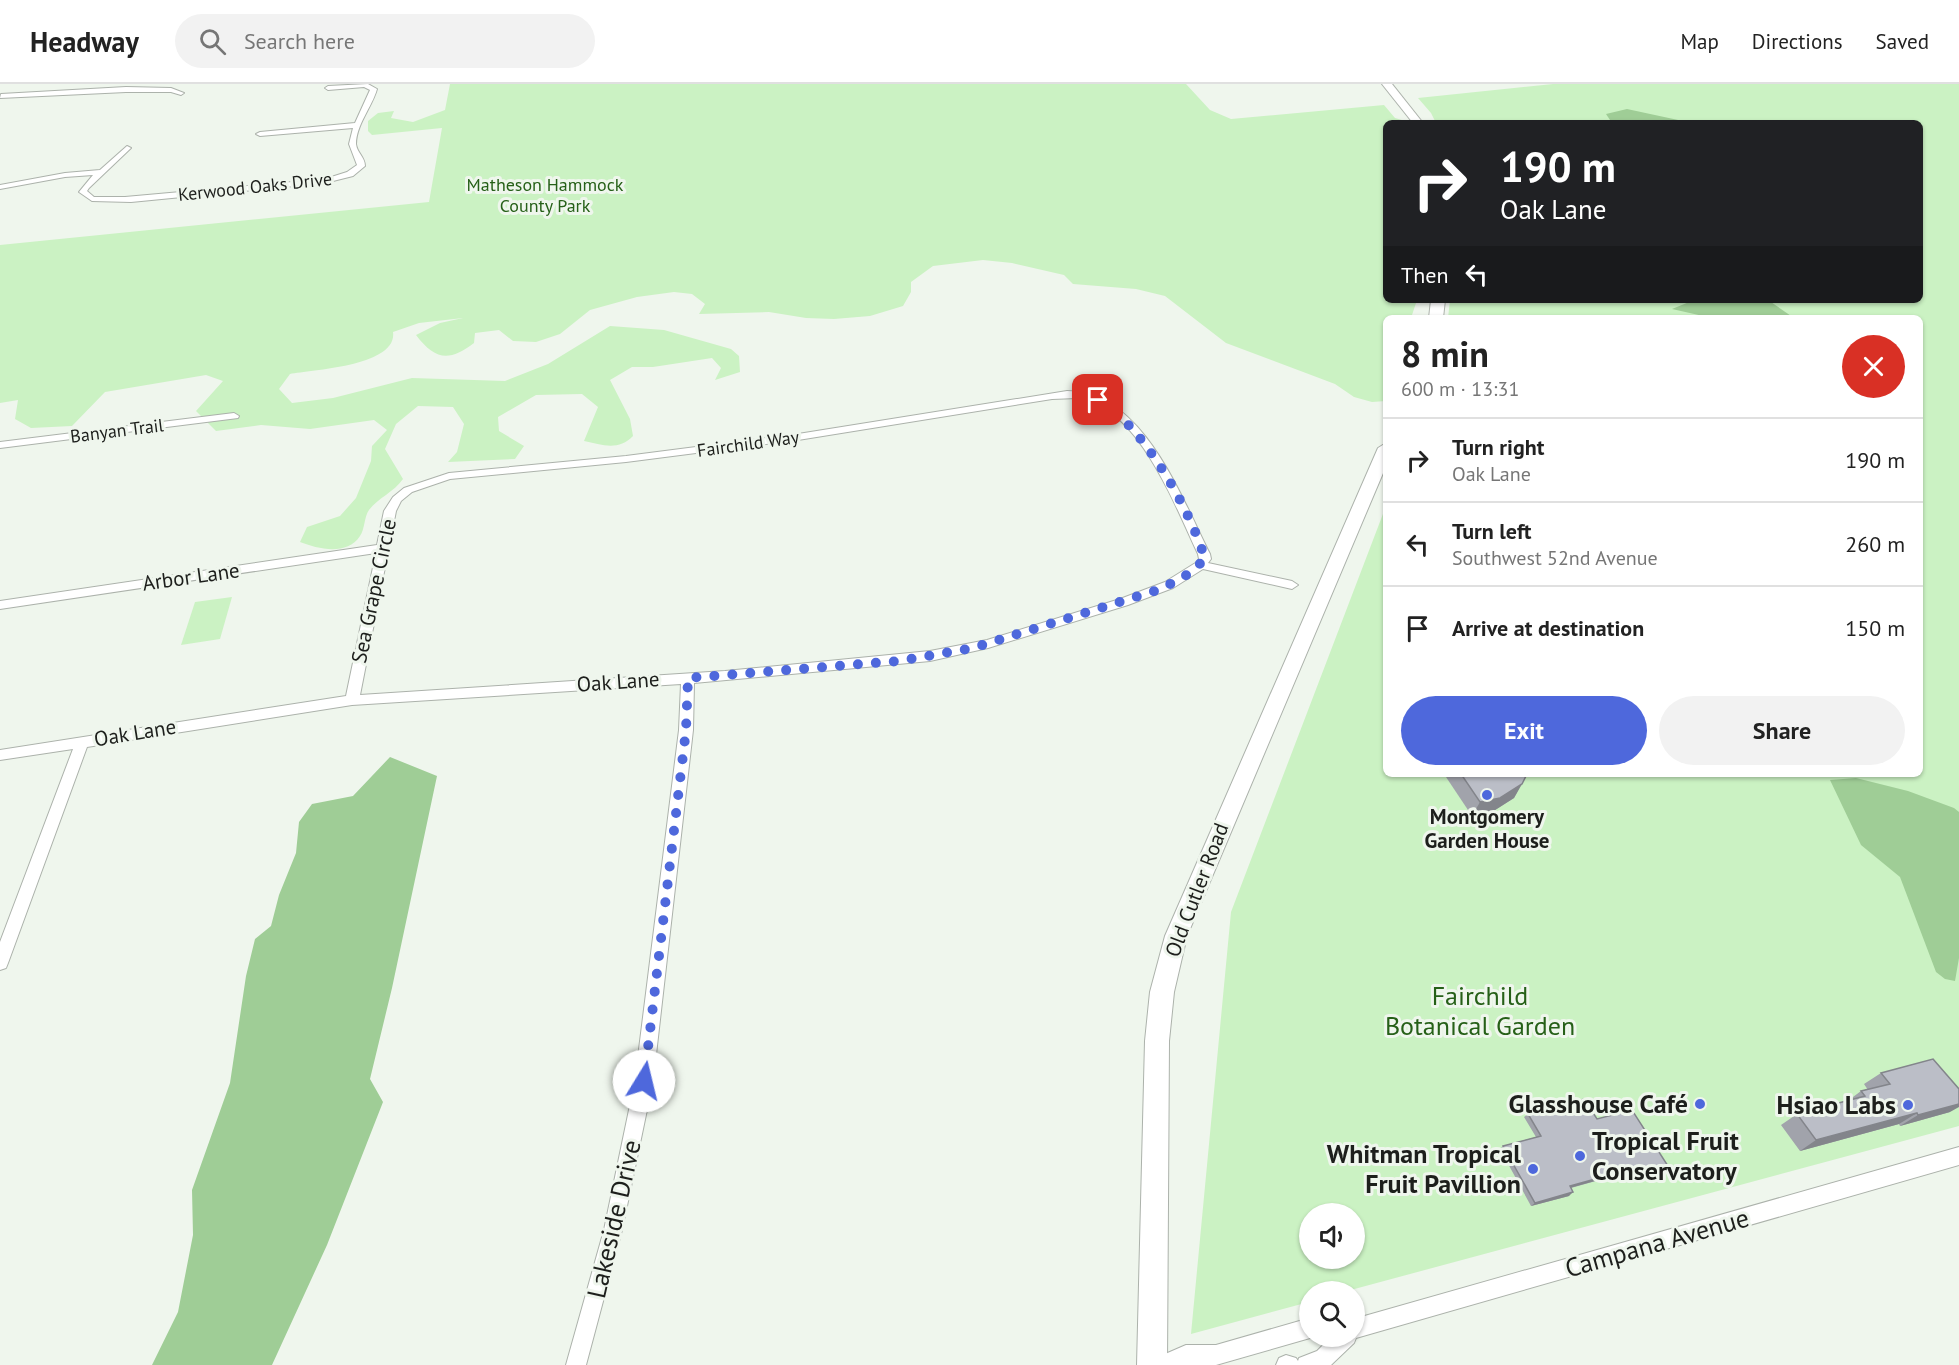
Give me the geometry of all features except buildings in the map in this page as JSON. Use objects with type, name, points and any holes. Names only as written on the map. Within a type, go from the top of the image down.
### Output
[{"type":"main road","points":[[1387,84],[1416,120]]},
{"type":"main road","name":"Old Cutler Road","points":[[1152,1365],[1157,1041],[1162,992],[1169,959],[1198,881],[1383,455]]},
{"type":"street","points":[[1,96],[12,84]]},
{"type":"street","points":[[1,96],[149,84],[177,88],[181,93]]},
{"type":"street","points":[[260,134],[358,125],[372,100],[372,86],[328,88]]},
{"type":"street","name":"Kerwood Oaks Drive","points":[[102,172],[84,186],[84,194],[92,200],[124,200],[325,181],[354,173],[362,162],[354,151],[352,142],[358,125]]},
{"type":"street","points":[[0,187],[65,175],[102,172],[119,160],[127,148]]},
{"type":"street","name":"Fairchild Way","points":[[408,489],[450,476],[659,455],[798,437],[1052,396],[1088,397],[1103,403],[1122,418],[1156,461],[1204,554],[1205,559],[1201,565]]},
{"type":"street","name":"Banyan Trail","points":[[0,446],[234,416]]},
{"type":"street","name":"Sea Grape Circle","points":[[352,700],[390,511],[397,499],[408,489]]},
{"type":"street","name":"Arbor Lane","points":[[0,605],[381,548]]},
{"type":"street","points":[[1201,565],[1292,585]]},
{"type":"street","name":"Oak Lane","points":[[0,755],[352,700],[688,678],[899,661],[964,650],[1143,596],[1169,585],[1201,565]]},
{"type":"street","name":"Lakeside Drive","points":[[576,1365],[616,1220],[646,1072],[686,730],[688,678]]},
{"type":"street","points":[[0,963],[82,742]]},
{"type":"street","name":"Campana Avenue","points":[[1365,1326],[1959,1156]]},
{"type":"street","points":[[1163,1365],[1186,1355],[1216,1355],[1299,1331]]},
{"type":"street","points":[[1306,1365],[1324,1358],[1336,1347]]},
{"type":"green space","name":"Matheson Hammock County Park","points":[[450,84],[1186,84],[1210,110],[1231,119],[1384,105],[1395,118],[1402,120],[1383,120],[1383,303],[1416,303],[1412,315],[1383,315],[1383,401],[1372,402],[1354,397],[1335,384],[1226,343],[1165,296],[1136,289],[1073,284],[1064,275],[1012,263],[983,260],[933,266],[911,282],[911,292],[903,306],[870,316],[834,319],[806,318],[769,312],[699,314],[705,304],[692,294],[674,292],[637,297],[590,310],[560,334],[536,342],[513,341],[499,330],[475,333],[474,343],[450,355],[436,354],[416,335],[440,323],[463,318],[419,323],[393,332],[391,343],[382,352],[368,359],[334,368],[290,374],[279,389],[292,403],[333,398],[412,378],[505,381],[548,364],[610,326],[664,330],[731,349],[739,356],[740,372],[715,380],[721,368],[712,358],[653,367],[632,367],[610,380],[630,419],[633,436],[628,441],[616,445],[584,441],[598,407],[582,394],[536,395],[498,417],[499,431],[524,446],[515,459],[448,462],[457,452],[464,424],[453,407],[418,406],[396,424],[385,449],[403,479],[369,510],[360,536],[348,546],[340,549],[315,547],[300,542],[307,527],[340,516],[356,498],[371,461],[372,446],[387,430],[374,420],[310,429],[261,425],[216,431],[196,411],[223,381],[206,375],[105,392],[72,426],[31,428],[15,419],[18,400],[0,403],[0,245],[429,202],[442,128],[372,135],[368,131],[368,121],[378,113],[394,111],[391,118],[413,122],[445,110]]},
{"type":"green space","name":"Fairchild Botanical Garden","points":[[1553,84],[1959,84],[1959,1126],[1365,1286],[1365,1281],[1299,1281],[1299,1305],[1191,1334],[1231,912],[1383,514],[1383,777],[1923,777],[1923,315],[1448,315],[1450,303],[1923,303],[1923,120],[1434,120],[1418,98]]},
{"type":"green space","points":[[232,597],[220,639],[181,645],[195,602]]},
{"type":"shaded area","points":[[1627,109],[1678,120],[1610,120],[1606,114]]},
{"type":"shaded area","points":[[1687,303],[1772,303],[1790,315],[1699,315],[1672,309]]},
{"type":"shaded area","points":[[390,757],[437,776],[392,988],[370,1079],[383,1102],[327,1245],[272,1365],[152,1365],[178,1312],[193,1235],[192,1190],[230,1083],[246,976],[255,939],[271,926],[279,895],[296,853],[299,822],[312,804],[353,796]]},
{"type":"shaded area","points":[[1856,778],[1908,791],[1959,812],[1959,958],[1955,981],[1945,979],[1936,972],[1900,877],[1861,845],[1830,780]]},
{"type":"place","name":"Montgomery Garden House","points":[[1487,795]]},
{"type":"place","name":"Glasshouse Café","points":[[1700,1104]]},
{"type":"place","name":"Hsiao Labs","points":[[1908,1105]]},
{"type":"place","name":"Tropical Fruit Conservatory","points":[[1580,1156]]},
{"type":"place","name":"Whitman Tropical Fruit Pavillion","points":[[1533,1169]]},
{"type":"route","points":[[644,1081],[686,730],[688,678],[899,661],[954,652],[988,644],[1124,602],[1161,589],[1190,573],[1204,561],[1204,554],[1166,476],[1128,424],[1098,400]]}]
